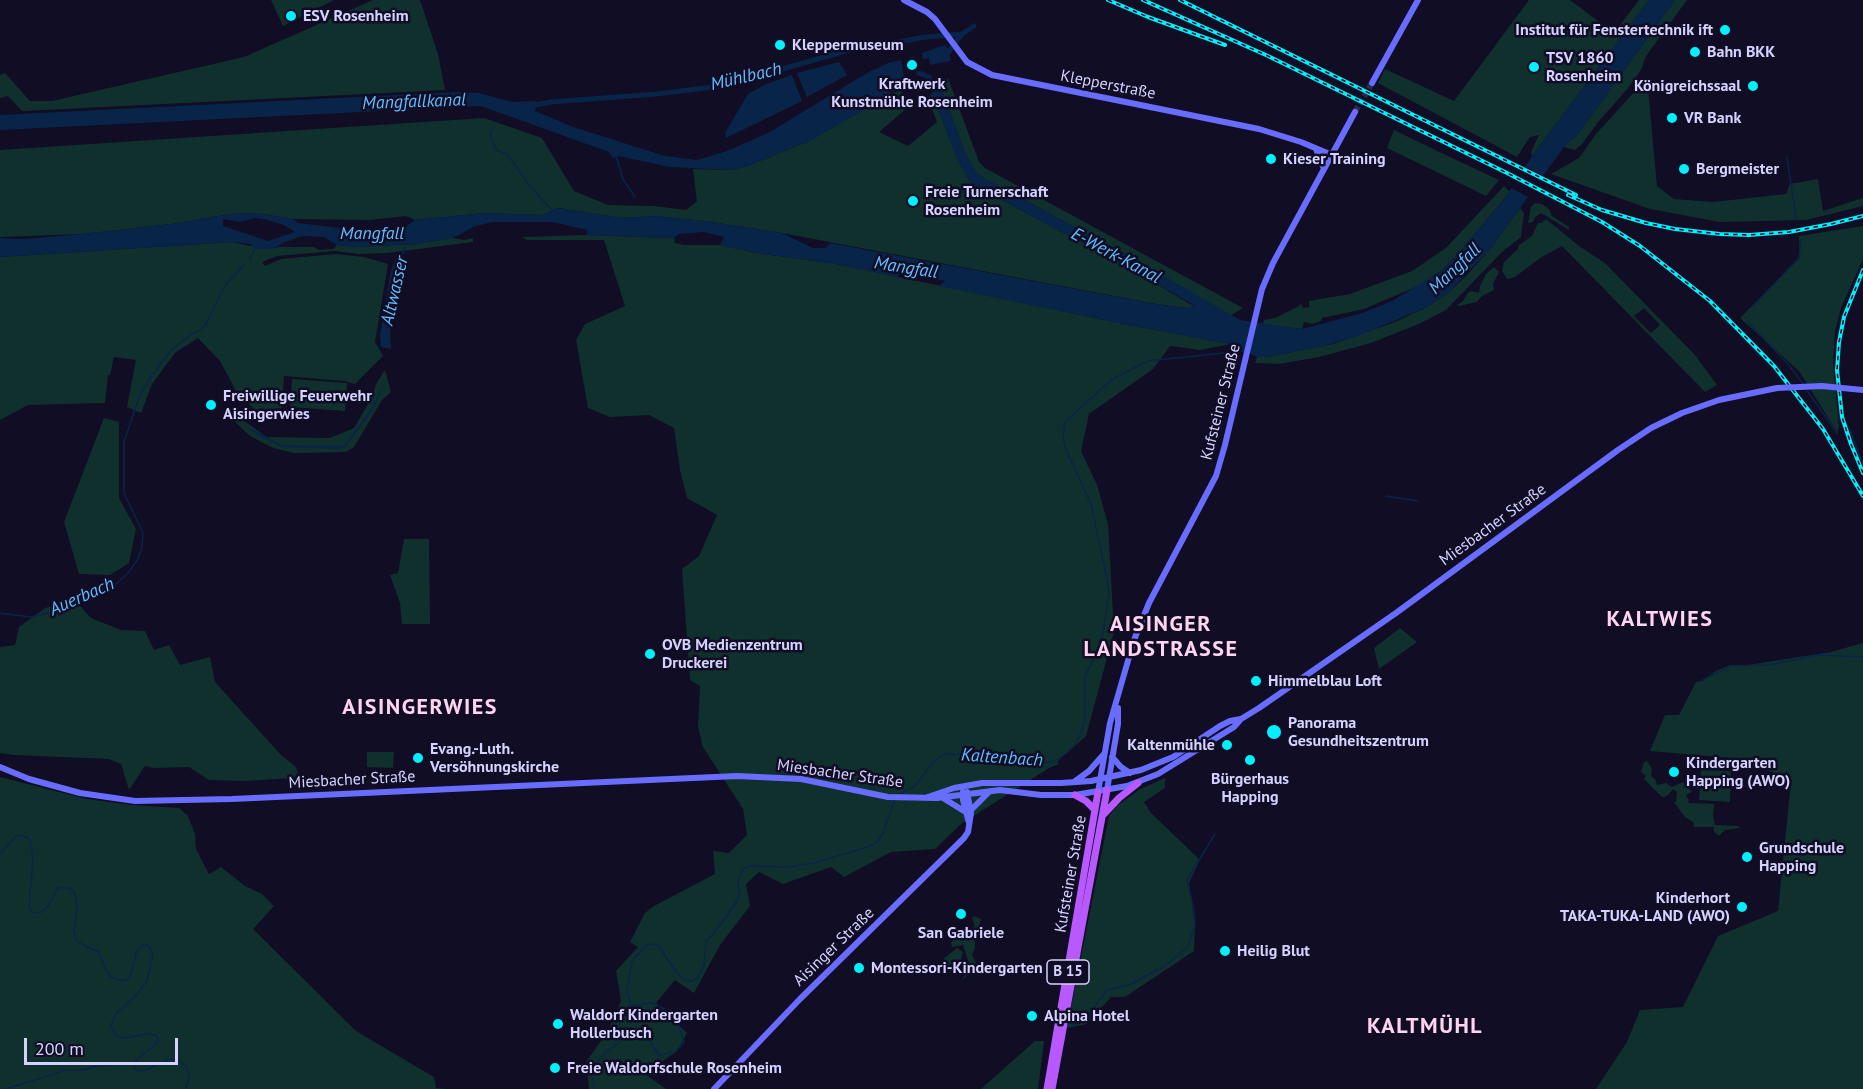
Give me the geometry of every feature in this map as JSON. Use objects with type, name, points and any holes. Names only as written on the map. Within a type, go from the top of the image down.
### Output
[{"type":"main road","name":"Klepperstraße","points":[[904,0],[927,12],[967,62],[992,75],[1260,129],[1332,155]]},
{"type":"main road","points":[[1372,83],[1418,0]]},
{"type":"main road","name":"Kufsteiner Straße","points":[[1047,1089],[1104,754],[1110,723],[1132,646],[1149,603],[1216,476],[1262,289],[1273,262],[1355,112]]},
{"type":"main road","points":[[1316,149],[1324,169]]},
{"type":"main road","name":"Miesbacher Straße","points":[[0,767],[29,779],[80,794],[135,801],[232,799],[737,776],[801,780],[888,797],[942,797],[992,790],[1013,790],[1041,795],[1098,792],[1138,783],[1177,764],[1234,727],[1241,719],[1396,613],[1651,428],[1701,405],[1736,395],[1777,388],[1822,386],[1863,390]]},
{"type":"main road","name":"Kufsteiner Straße","points":[[1052,1089],[1107,790],[1118,724],[1118,701]]},
{"type":"main road","name":"Miesbacher Straße","points":[[925,798],[964,786],[1008,782],[1073,783],[1130,773],[1173,757],[1220,726],[1241,719]]},
{"type":"main road","points":[[1073,783],[1089,771],[1104,754]]},
{"type":"main road","points":[[1112,757],[1130,773]]},
{"type":"main road","points":[[1102,815],[1138,783]]},
{"type":"main road","name":"Aisinger Straße","points":[[714,1089],[800,999],[966,835],[969,824],[964,786]]},
{"type":"main road","points":[[942,797],[968,811],[992,790]]},
{"type":"main road","points":[[1075,795],[1095,810]]},
{"type":"green space","name":"ESV Rosenheim","points":[[271,0],[334,0],[283,26]]},
{"type":"green space","points":[[373,0],[420,0],[438,54],[445,90],[22,111],[8,96],[0,98],[0,75],[5,73],[30,101],[52,101],[244,57]]},
{"type":"green space","name":"TSV 1860 Rosenheim","points":[[1529,0],[1570,0],[1614,33],[1639,0],[1649,0],[1532,156],[1531,152],[1539,135],[1530,137],[1517,157],[1378,83],[1385,69],[1454,101]]},
{"type":"green space","points":[[1675,0],[1687,0],[1646,56],[1641,70],[1628,88],[1582,144],[1575,150],[1564,147],[1578,134]]},
{"type":"green space","points":[[948,78],[979,162],[985,168],[1243,308],[1230,316],[1133,258],[983,178],[975,171],[965,153],[940,85]]},
{"type":"green space","points":[[1647,78],[1657,186],[1674,199],[1713,202],[1786,194],[1790,184],[1818,179],[1823,211],[1863,198],[1863,206],[1806,220],[1720,222],[1650,209],[1551,174],[1579,158],[1596,134]]},
{"type":"green space","points":[[900,89],[906,100],[913,103],[879,132],[908,146],[937,122],[928,98],[932,93],[956,156],[969,180],[976,186],[1140,274],[1195,307],[1156,304],[782,233],[705,221],[655,216],[621,218],[558,208],[542,215],[485,213],[415,220],[406,216],[369,220],[293,219],[256,213],[230,214],[172,224],[83,234],[0,237],[0,150],[484,118],[542,138],[574,191],[608,205],[654,206],[686,210],[697,201],[693,169],[732,170],[750,165],[807,142]]},
{"type":"green space","points":[[1394,130],[1499,180],[1486,196],[1387,148]]},
{"type":"green space","points":[[1504,186],[1510,192],[1459,253],[1442,270],[1418,286],[1364,309],[1322,318],[1321,321],[1312,324],[1304,322],[1302,329],[1263,324],[1264,320],[1275,318],[1301,303],[1303,308],[1309,307],[1309,301],[1350,294],[1412,271],[1446,248]]},
{"type":"green space","points":[[1535,203],[1542,204],[1549,209],[1552,216],[1569,227],[1569,230],[1541,213],[1535,217],[1533,222],[1528,223],[1531,207]]},
{"type":"green space","points":[[1520,208],[1524,213],[1521,237],[1502,252],[1446,310],[1421,323],[1371,343],[1319,357],[1279,364],[1255,363],[1257,357],[1333,344],[1395,322],[1427,307],[1448,293],[1467,275],[1491,248]]},
{"type":"green space","points":[[1546,219],[1579,246],[1605,263],[1695,355],[1717,385],[1705,392],[1562,246],[1540,258],[1515,277],[1507,279],[1502,271],[1504,262],[1518,249],[1519,245],[1532,236],[1538,223]],"holes":[[[1644,308],[1660,325],[1651,333],[1634,316]]]},
{"type":"green space","points":[[1863,226],[1863,259],[1841,308],[1835,331],[1833,364],[1839,427],[1837,432],[1799,371],[1740,318],[1800,258],[1799,236]]},
{"type":"green space","points":[[587,235],[674,238],[675,243],[684,245],[720,245],[757,253],[836,264],[1231,344],[1200,350],[1170,346],[1153,369],[1089,414],[1081,451],[1097,485],[1108,524],[1114,632],[1086,736],[1057,762],[1059,764],[1049,768],[961,824],[935,849],[891,852],[844,877],[831,867],[783,884],[759,872],[746,884],[750,906],[720,945],[694,993],[675,980],[656,1003],[687,1033],[677,1051],[645,1074],[666,1089],[589,1089],[586,1062],[608,1031],[621,1001],[616,971],[638,947],[630,942],[645,913],[715,874],[713,851],[729,853],[747,835],[743,809],[703,747],[698,727],[700,686],[690,680],[682,569],[699,556],[717,515],[687,498],[674,428],[649,415],[610,417],[588,408],[576,340],[585,324],[625,306],[604,240],[527,240],[522,237]]},
{"type":"green space","points":[[453,238],[464,240],[473,238],[473,242],[387,253],[358,254],[335,251],[277,256],[262,262],[265,266],[281,259],[336,254],[364,257],[388,264],[375,342],[383,356],[355,384],[284,376],[282,407],[272,420],[259,414],[236,391],[220,361],[198,338],[175,353],[152,384],[141,413],[127,407],[136,360],[114,357],[110,375],[108,375],[105,403],[28,405],[0,420],[0,257],[232,242],[267,249],[314,247],[319,250],[333,249],[337,245],[358,247],[416,244]]},
{"type":"green space","points":[[1494,267],[1499,272],[1493,284],[1494,290],[1482,296],[1477,302],[1457,305],[1471,291],[1479,293],[1486,274]]},
{"type":"green space","points":[[385,370],[391,392],[382,400],[354,447],[346,452],[294,453],[273,448],[250,436],[234,421],[237,416],[267,437],[330,438],[354,428]]},
{"type":"green space","points":[[292,379],[347,383],[345,411],[290,407]]},
{"type":"green space","points":[[104,418],[119,422],[119,498],[136,529],[129,563],[110,575],[79,574],[64,522]]},
{"type":"green space","points":[[404,539],[429,539],[430,624],[402,624],[400,603],[390,575],[398,573]]},
{"type":"green space","points":[[75,600],[91,618],[121,630],[145,631],[154,650],[169,645],[180,665],[210,657],[215,682],[281,755],[295,766],[298,772],[294,778],[246,781],[209,780],[189,767],[145,766],[129,790],[121,764],[109,759],[0,753],[0,647],[15,645],[19,627],[45,608]]},
{"type":"green space","points":[[1400,628],[1417,642],[1379,669],[1374,648]]},
{"type":"green space","points":[[1863,643],[1863,1089],[1596,1089],[1627,1042],[1640,1010],[1683,1007],[1718,936],[1778,911],[1791,781],[1743,759],[1650,751],[1665,715],[1679,715],[1696,682],[1730,665],[1748,665],[1831,652]]},
{"type":"green space","points":[[367,752],[394,752],[393,768],[367,767]]},
{"type":"green space","points":[[1647,761],[1652,769],[1651,776],[1657,785],[1666,783],[1672,787],[1683,782],[1692,792],[1686,795],[1688,803],[1714,804],[1715,825],[1740,828],[1725,830],[1719,836],[1714,832],[1714,827],[1694,827],[1693,822],[1685,817],[1674,802],[1676,802],[1677,792],[1673,789],[1667,796],[1662,797],[1644,779],[1646,776],[1641,772],[1644,762]]},
{"type":"green space","points":[[1701,770],[1731,771],[1730,802],[1699,800]]},
{"type":"green space","points":[[0,777],[87,799],[179,808],[188,816],[195,834],[196,849],[209,874],[221,867],[245,886],[262,894],[274,906],[253,929],[356,1031],[434,1077],[436,1088],[447,1089],[0,1089]]},
{"type":"green space","points":[[1165,778],[1165,788],[1144,802],[1151,813],[1200,860],[1189,883],[1195,926],[1194,951],[1125,997],[1111,997],[1087,1024],[1067,1028],[1109,816],[1118,805],[1140,789]]},
{"type":"green space","points":[[974,916],[981,919],[972,955],[979,968],[977,972],[969,974],[962,980],[969,963],[963,945],[952,947],[951,943],[954,939],[960,940],[960,937],[975,926],[972,918]]},
{"type":"green space","points":[[957,948],[963,952],[957,976],[943,959]]},
{"type":"green space","points":[[1035,1041],[1044,1041],[1038,1089],[981,1089]]},
{"type":"water","name":"Mangfall","points":[[1649,0],[1675,0],[1578,134],[1564,147],[1491,248],[1448,293],[1427,307],[1363,334],[1324,346],[1267,357],[1257,357],[1231,344],[939,286],[945,281],[901,273],[897,277],[836,264],[757,253],[720,245],[724,237],[704,232],[679,234],[674,238],[587,235],[587,230],[552,222],[492,222],[473,227],[453,238],[416,244],[358,247],[337,245],[324,237],[303,236],[273,249],[256,249],[250,244],[232,242],[0,257],[0,238],[23,239],[83,234],[172,224],[230,214],[256,213],[293,219],[298,223],[366,231],[404,228],[415,220],[485,213],[542,215],[558,208],[621,218],[655,216],[705,221],[782,233],[813,248],[826,248],[830,243],[1155,304],[1195,307],[1140,274],[976,186],[969,180],[956,156],[932,93],[940,85],[965,153],[975,171],[983,178],[1133,258],[1240,320],[1302,329],[1362,313],[1392,301],[1442,270],[1503,201],[1532,156]],"holes":[[[254,218],[284,225],[295,232],[268,241],[223,226],[223,219],[240,222]]]},
{"type":"water","points":[[945,45],[950,51],[950,61],[930,65],[929,58],[923,59],[922,53]]},
{"type":"water","name":"Mangfallkanal","points":[[901,60],[905,84],[868,108],[807,142],[732,170],[669,167],[619,156],[613,158],[609,152],[481,106],[0,130],[0,115],[457,92],[479,93],[512,102],[537,101],[535,111],[573,127],[665,156],[697,160],[727,151],[768,133],[867,73],[888,63]]},
{"type":"water","points":[[839,62],[847,75],[807,97],[797,73]]},
{"type":"water","points":[[792,75],[802,101],[726,138],[725,133],[748,94],[766,84]]},
{"type":"water","points":[[402,255],[406,265],[402,285],[396,293],[390,321],[391,349],[381,347],[380,336],[391,270],[395,260]]},
{"type":"water","points":[[386,381],[374,408],[346,447],[338,449],[282,447],[257,435],[245,425],[282,445],[345,445],[372,407]]},
{"type":"pier","points":[[1523,165],[1546,177],[1530,198],[1509,187]]},
{"type":"waterway","name":"Mühlbach","points":[[530,106],[551,102],[656,94],[722,86],[846,51],[926,37],[962,34],[974,26]]},
{"type":"waterway","points":[[947,54],[962,34]]},
{"type":"waterway","name":"E-Werk-Kanal","points":[[919,73],[929,77],[937,95]]},
{"type":"waterway","points":[[494,126],[490,133],[496,150],[507,154],[529,185],[552,210]]},
{"type":"waterway","points":[[616,156],[623,179],[635,197]]},
{"type":"waterway","points":[[1787,157],[1796,219]]},
{"type":"waterway","points":[[1753,306],[1799,258],[1801,240]]},
{"type":"waterway","name":"Altwasser","points":[[402,256],[406,243]]},
{"type":"waterway","name":"Auerbach","points":[[250,259],[256,246]]},
{"type":"waterway","name":"Auerbach","points":[[0,613],[31,617],[52,612],[69,606],[85,594],[115,585],[129,572],[138,559],[143,533],[124,493],[124,442],[140,395],[167,355],[178,344],[205,326],[224,287],[244,265]]},
{"type":"waterway","points":[[1748,322],[1788,364],[1804,385]]},
{"type":"waterway","name":"Kaltenbach","points":[[898,795],[915,786],[934,761],[944,754],[990,755],[1045,763],[1059,759],[1074,746],[1082,731],[1085,718],[1085,676],[1103,633],[1109,594],[1091,504],[1065,447],[1063,437],[1065,422],[1111,380],[1147,361],[1244,351]]},
{"type":"waterway","points":[[1806,389],[1837,433]]},
{"type":"waterway","points":[[1849,428],[1863,464]]},
{"type":"waterway","points":[[1386,496],[1418,501]]},
{"type":"waterway","points":[[1703,680],[1731,666],[1769,665],[1818,655],[1863,657]]},
{"type":"waterway","name":"Kaltenbach","points":[[594,1089],[591,1068],[606,1052],[625,1038],[633,1036],[648,1038],[659,1055],[671,1053],[684,1042],[678,1023],[663,1008],[652,1003],[631,1006],[627,991],[632,961],[647,945],[659,946],[676,972],[685,980],[692,981],[697,978],[704,966],[706,941],[737,901],[738,881],[742,870],[748,866],[787,867],[814,863],[871,846],[882,835],[895,799]]},
{"type":"waterway","points":[[1072,1026],[1084,1020],[1107,990],[1129,985],[1163,967],[1187,948],[1195,926],[1187,880],[1215,834]]},
{"type":"waterway","name":"Kaltenbach","points":[[0,854],[17,835],[30,840],[33,859],[29,907],[31,911],[42,912],[58,888],[69,888],[74,892],[77,908],[74,930],[76,940],[99,952],[110,976],[118,980],[126,980],[131,974],[137,950],[144,944],[149,946],[153,956],[147,981],[136,996],[116,1013],[111,1025],[116,1036],[126,1038],[146,1034],[156,1035],[158,1040],[155,1045],[135,1061],[135,1068],[138,1071],[144,1071],[169,1059],[179,1060],[189,1074],[185,1089]]},
{"type":"waterway","points":[[6,1089],[66,1070],[134,1064]]},
{"type":"tunnel","points":[[1355,112],[1372,83]]},
{"type":"railway","points":[[1108,0],[1225,45]]},
{"type":"railway","points":[[1143,0],[1268,56],[1507,173],[1602,222],[1640,246],[1710,301],[1774,366],[1823,429],[1863,496]]},
{"type":"railway","points":[[1180,0],[1576,195]]},
{"type":"railway","points":[[1568,195],[1602,210],[1646,223],[1720,234],[1749,235],[1789,232],[1863,216]]},
{"type":"railway","points":[[1863,270],[1844,317],[1837,370],[1842,417],[1863,473]]},
{"type":"place","name":"ESV Rosenheim","points":[[291,16]]},
{"type":"place","name":"Institut für Fenstertechnik ift","points":[[1725,30]]},
{"type":"place","name":"Kleppermuseum","points":[[780,45]]},
{"type":"place","name":"Bahn BKK","points":[[1695,52]]},
{"type":"place","name":"Kraftwerk Kunstmühle Rosenheim","points":[[912,65]]},
{"type":"place","name":"TSV 1860 Rosenheim","points":[[1534,67]]},
{"type":"place","name":"Königreichssaal","points":[[1753,86]]},
{"type":"place","name":"VR Bank","points":[[1672,118]]},
{"type":"place","name":"Kieser Training","points":[[1271,159]]},
{"type":"place","name":"Bergmeister","points":[[1684,169]]},
{"type":"place","name":"Freie Turnerschaft Rosenheim","points":[[913,201]]},
{"type":"place","name":"Freiwillige Feuerwehr Aisingerwies","points":[[211,405]]},
{"type":"place","name":"OVB Medienzentrum Druckerei","points":[[650,654]]},
{"type":"place","name":"Himmelblau Loft","points":[[1256,681]]},
{"type":"place","name":"Panorama Gesundheitszentrum","points":[[1274,732]]},
{"type":"place","name":"Kaltenmühle","points":[[1227,745]]},
{"type":"place","name":"Evang.-Luth. Versöhnungskirche","points":[[418,758]]},
{"type":"place","name":"Bürgerhaus Happing","points":[[1250,760]]},
{"type":"place","name":"Kindergarten Happing (AWO)","points":[[1674,772]]},
{"type":"place","name":"Grundschule Happing","points":[[1747,857]]},
{"type":"place","name":"Kinderhort TAKA-TUKA-LAND (AWO)","points":[[1742,907]]},
{"type":"place","name":"San Gabriele","points":[[961,914]]},
{"type":"place","name":"Heilig Blut","points":[[1225,951]]},
{"type":"place","name":"Montessori-Kindergarten","points":[[859,968]]},
{"type":"place","name":"Alpina Hotel","points":[[1032,1016]]},
{"type":"place","name":"Waldorf Kindergarten Hollerbusch","points":[[558,1024]]},
{"type":"place","name":"Freie Waldorfschule Rosenheim","points":[[555,1068]]},
{"type":"district","name":"KALTWIES","points":[[1660,620]]},
{"type":"district","name":"AISINGER LANDSTRASSE","points":[[1161,638]]},
{"type":"district","name":"AISINGERWIES","points":[[420,708]]},
{"type":"district","name":"KALTMÜHL","points":[[1425,1027]]}]
